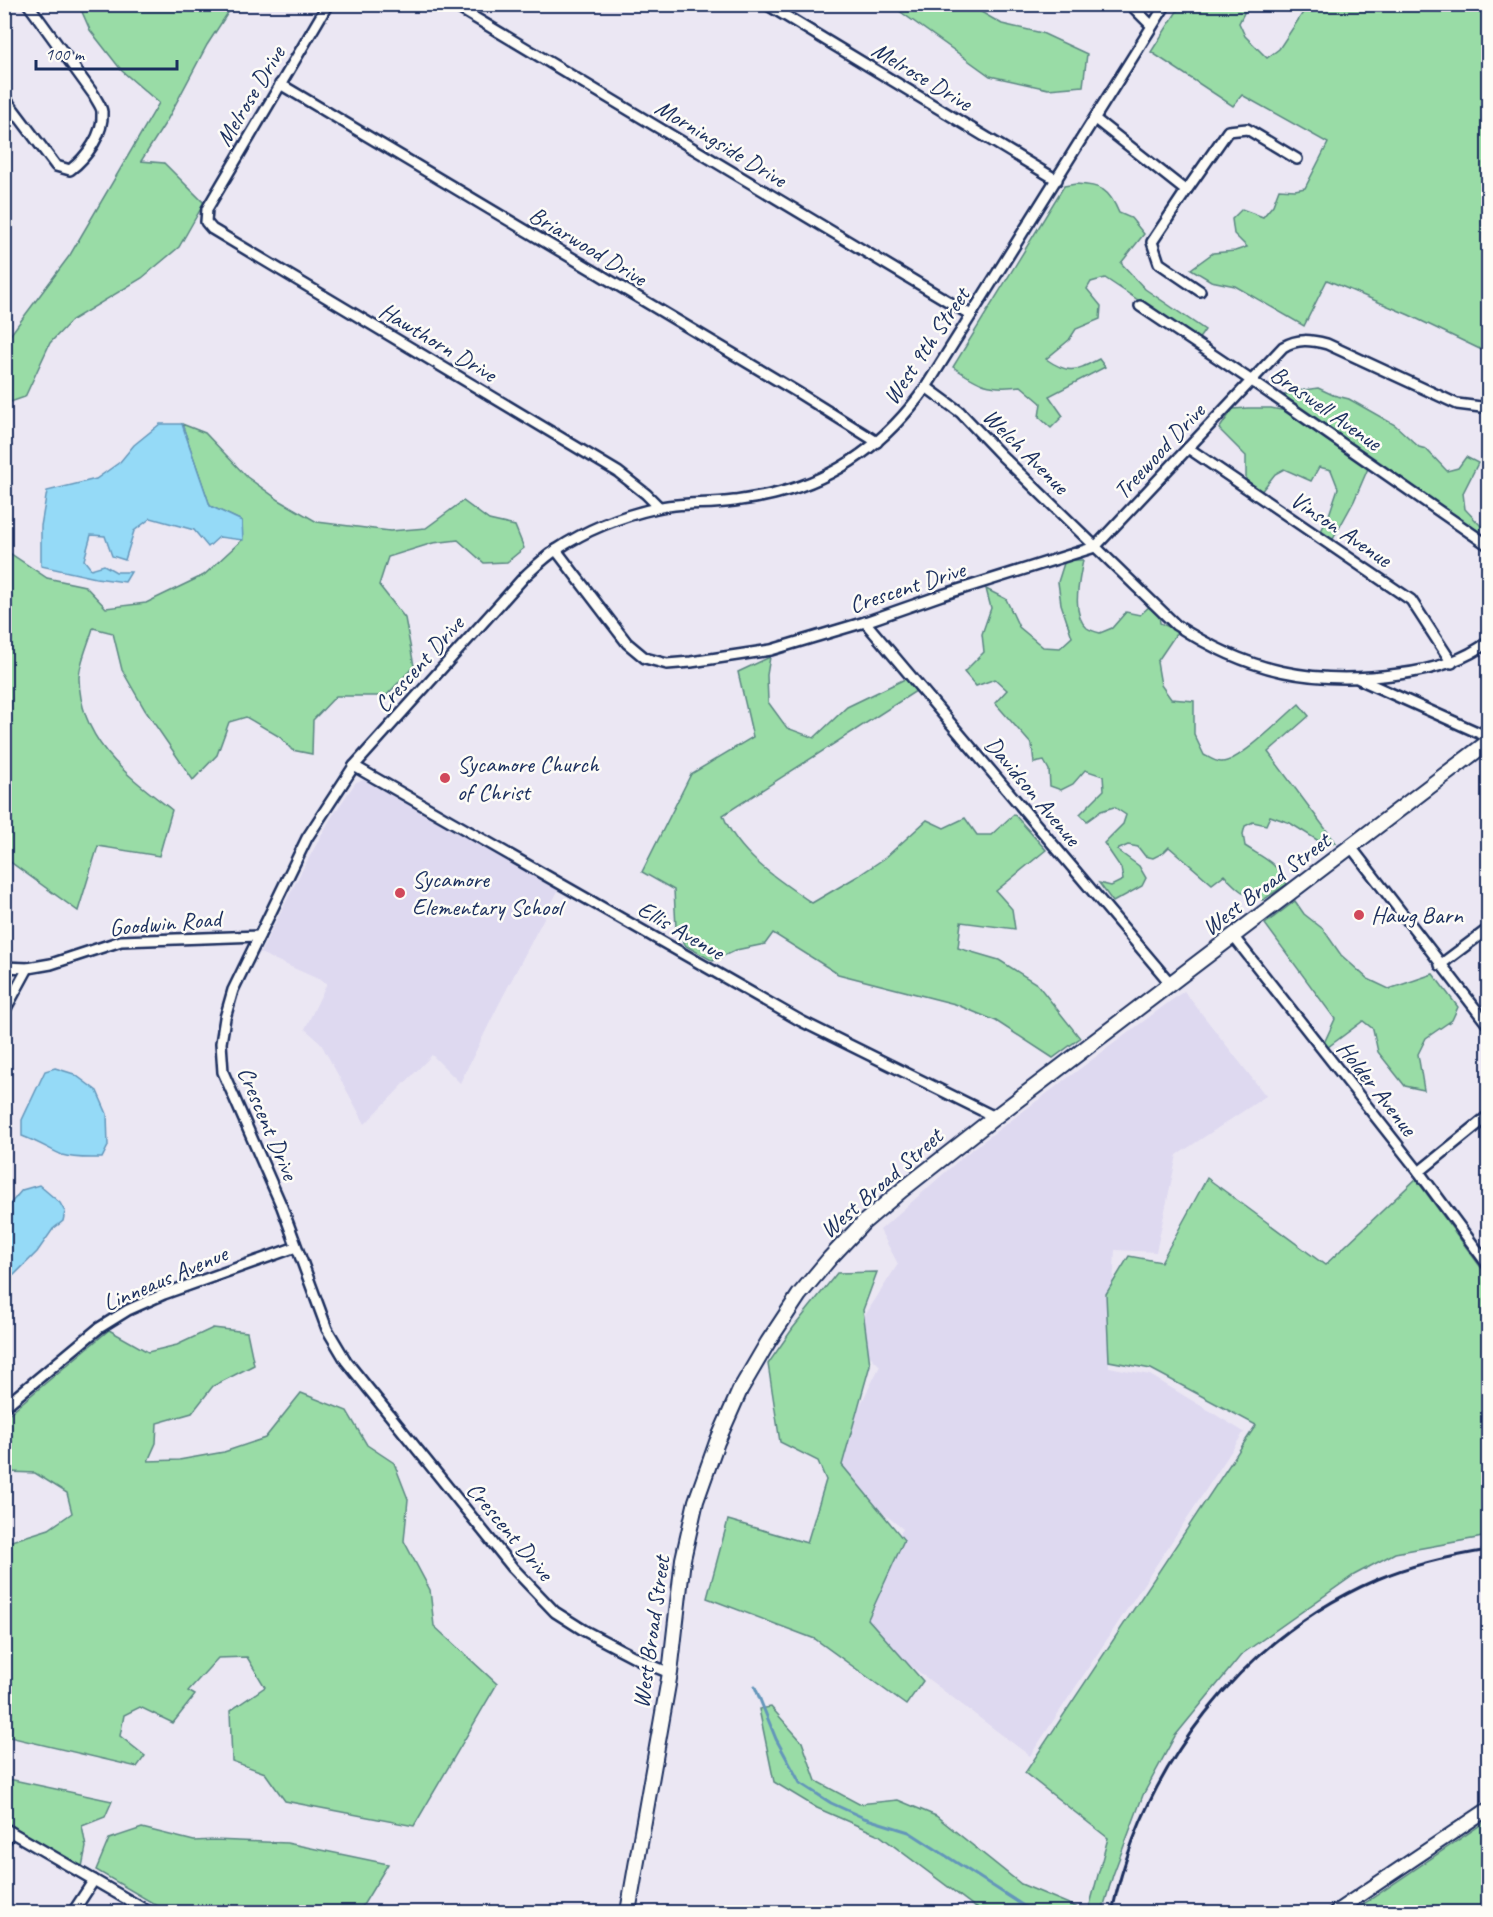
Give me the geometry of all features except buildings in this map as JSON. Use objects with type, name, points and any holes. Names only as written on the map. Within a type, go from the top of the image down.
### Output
[{"type":"main road","name":"West Broad Street","points":[[628,1912],[670,1673],[683,1559],[696,1501],[717,1442],[740,1390],[799,1295],[863,1223],[902,1190],[1488,742]]},
{"type":"street","points":[[4,97],[56,166],[70,170],[80,163],[92,147],[103,111],[94,94],[28,4]]},
{"type":"street","name":"Melrose Drive","points":[[207,209],[328,4]]},
{"type":"street","name":"Morningside Drive","points":[[452,4],[971,315]]},
{"type":"street","name":"Melrose Drive","points":[[766,4],[1057,180]]},
{"type":"street","points":[[1130,4],[1152,26]]},
{"type":"street","name":"West 9th Street","points":[[556,550],[597,527],[659,507],[731,501],[778,493],[809,482],[846,465],[894,427],[926,387],[1166,4]]},
{"type":"street","name":"Briarwood Drive","points":[[280,84],[877,442]]},
{"type":"street","points":[[1095,119],[1186,190]]},
{"type":"street","points":[[1200,291],[1158,263],[1152,242],[1228,130],[1247,129],[1297,159]]},
{"type":"street","name":"Hawthorn Drive","points":[[207,209],[206,222],[212,229],[618,472],[659,507]]},
{"type":"street","name":"Braswell Avenue","points":[[1140,306],[1488,545]]},
{"type":"street","name":"Treewood Drive","points":[[1095,548],[1283,347],[1294,341],[1312,340],[1328,344],[1457,404],[1481,407]]},
{"type":"street","name":"Welch Avenue","points":[[926,387],[960,412],[1095,548]]},
{"type":"street","name":"Vinson Avenue","points":[[1188,448],[1411,600],[1452,663]]},
{"type":"street","points":[[1095,548],[1176,626],[1229,656],[1299,676],[1358,679],[1421,671],[1452,663],[1479,650],[1488,642]]},
{"type":"street","name":"Crescent Drive","points":[[670,1673],[585,1631],[555,1611],[520,1576],[346,1361],[327,1329],[282,1207],[223,1072],[221,1043],[225,1017],[233,990],[307,838],[354,766],[525,576],[556,550],[627,643],[645,658],[667,664],[771,650],[866,622],[942,595],[1095,548]]},
{"type":"street","name":"Davidson Avenue","points":[[866,622],[1171,984]]},
{"type":"street","points":[[1358,679],[1488,737]]},
{"type":"street","name":"Ellis Avenue","points":[[354,766],[801,1021],[995,1117]]},
{"type":"street","points":[[1350,847],[1488,1025]]},
{"type":"street","points":[[1440,965],[1488,929]]},
{"type":"street","name":"Goodwin Road","points":[[4,967],[28,968],[51,964],[121,941],[259,936]]},
{"type":"street","name":"Holder Avenue","points":[[1233,936],[1419,1172],[1488,1264]]},
{"type":"street","points":[[4,1012],[28,968]]},
{"type":"street","points":[[1419,1172],[1488,1116]]},
{"type":"street","name":"Linneaus Avenue","points":[[4,1407],[99,1328],[128,1310],[164,1294],[296,1247]]},
{"type":"street","points":[[1335,1912],[1488,1809]]},
{"type":"street","points":[[4,1842],[8,1830],[149,1912]]},
{"type":"street","points":[[73,1912],[94,1880]]},
{"type":"shaded area","points":[[364,780],[559,889],[460,1083],[432,1055],[365,1124],[320,1042],[305,1029],[327,983],[260,953],[331,818],[356,782]]},
{"type":"shaded area","points":[[1184,991],[1266,1096],[1177,1155],[1156,1252],[1115,1250],[1109,1367],[1150,1375],[1244,1432],[1030,1756],[846,1617],[903,1529],[828,1469],[880,1366],[851,1337],[898,1264],[880,1230],[966,1154]]},
{"type":"green space","points":[[1350,4],[1355,6],[1357,4],[1488,5],[1488,275],[1482,288],[1488,288],[1488,350],[1486,352],[1409,315],[1327,280],[1304,326],[1235,286],[1211,281],[1191,269],[1213,253],[1235,251],[1247,247],[1234,234],[1232,219],[1242,209],[1263,217],[1273,205],[1279,189],[1305,188],[1328,143],[1242,95],[1233,106],[1151,52],[1181,5],[1248,5],[1239,23],[1245,36],[1267,58],[1279,49],[1308,5]]},
{"type":"green space","points":[[79,5],[233,5],[207,45],[166,122],[141,161],[164,163],[204,203],[179,247],[142,278],[72,320],[50,343],[25,397],[5,404],[5,342],[70,255],[159,103],[122,71],[90,30]]},
{"type":"green space","points":[[891,5],[969,5],[1002,24],[1042,33],[1087,54],[1083,86],[1048,89],[990,76]]},
{"type":"green space","points":[[1076,184],[1098,187],[1103,190],[1112,198],[1119,213],[1131,218],[1144,234],[1121,263],[1145,289],[1205,330],[1198,340],[1105,278],[1091,282],[1087,289],[1101,306],[1100,319],[1076,329],[1069,340],[1046,359],[1072,370],[1099,359],[1105,367],[1049,396],[1063,416],[1051,428],[1039,417],[1041,403],[1021,386],[985,385],[953,367],[1064,186]]},
{"type":"green space","points":[[1318,388],[1349,399],[1395,425],[1419,447],[1426,449],[1447,471],[1458,468],[1466,457],[1478,463],[1463,493],[1465,509],[1481,526],[1480,535],[1286,400],[1284,395]]},
{"type":"green space","points":[[1271,408],[1291,412],[1369,466],[1354,501],[1332,541],[1320,533],[1338,488],[1331,470],[1319,467],[1311,481],[1284,469],[1275,474],[1260,493],[1246,483],[1246,456],[1219,429],[1233,409]]},
{"type":"green space","points":[[182,424],[205,433],[247,477],[279,500],[317,522],[390,531],[426,528],[463,501],[489,520],[515,526],[524,548],[507,562],[484,563],[458,540],[433,543],[388,557],[379,585],[405,618],[414,666],[386,696],[336,696],[313,720],[312,754],[292,750],[280,737],[246,717],[229,722],[217,755],[193,780],[145,710],[122,670],[113,633],[93,628],[79,672],[81,701],[88,721],[97,739],[123,770],[172,810],[159,856],[98,846],[78,911],[5,858],[5,550],[47,578],[85,586],[106,608],[146,603],[204,575],[242,540],[242,521],[210,506]]},
{"type":"green space","points":[[1065,560],[1083,560],[1077,605],[1082,622],[1087,628],[1100,633],[1112,628],[1126,612],[1140,615],[1150,606],[1159,615],[1160,623],[1178,631],[1157,662],[1161,685],[1171,699],[1194,701],[1194,734],[1204,755],[1221,762],[1229,760],[1249,748],[1299,704],[1309,716],[1268,752],[1336,843],[1325,845],[1290,823],[1270,816],[1266,825],[1253,822],[1245,826],[1243,834],[1245,846],[1274,865],[1287,884],[1263,900],[1241,891],[1224,875],[1212,884],[1169,847],[1153,858],[1145,856],[1138,847],[1128,845],[1117,850],[1139,866],[1146,878],[1142,886],[1113,902],[1099,883],[1111,886],[1123,880],[1121,868],[1104,843],[1123,824],[1126,815],[1114,807],[1101,811],[1087,821],[1080,814],[1104,790],[1103,776],[1085,770],[1073,784],[1061,790],[1050,786],[1049,770],[1044,761],[1034,763],[1032,745],[995,703],[1007,690],[995,679],[976,686],[964,672],[984,652],[982,634],[991,608],[986,589],[1006,599],[1019,627],[1043,647],[1060,648],[1072,637],[1061,604],[1058,582]]},
{"type":"green space","points":[[770,657],[767,675],[768,702],[787,728],[814,738],[847,707],[907,678],[916,691],[723,815],[738,842],[760,865],[812,903],[885,858],[927,820],[944,828],[965,818],[977,835],[991,835],[1014,814],[1046,850],[996,891],[1012,909],[1015,929],[961,922],[958,948],[999,960],[1037,984],[1080,1038],[1053,1058],[996,1021],[955,1004],[838,974],[773,933],[765,944],[736,950],[713,961],[686,946],[676,928],[674,890],[642,872],[691,774],[753,737],[738,672]]},
{"type":"green space","points":[[1295,901],[1304,914],[1323,929],[1341,955],[1368,979],[1389,989],[1433,974],[1458,1007],[1452,1020],[1426,1038],[1418,1054],[1424,1090],[1405,1086],[1378,1052],[1373,1029],[1363,1021],[1328,1047],[1324,1043],[1335,1019],[1265,924]]},
{"type":"green space","points":[[1207,1178],[1325,1265],[1416,1179],[1488,1277],[1488,1536],[1395,1553],[1354,1575],[1242,1654],[1175,1736],[1143,1795],[1113,1875],[1102,1912],[1088,1912],[1108,1838],[1025,1773],[1256,1425],[1151,1369],[1109,1361],[1106,1294],[1129,1256],[1161,1262]]},
{"type":"green space","points":[[877,1272],[863,1310],[870,1365],[842,1465],[904,1540],[868,1619],[923,1681],[906,1705],[815,1639],[707,1598],[728,1520],[807,1543],[826,1480],[818,1461],[780,1442],[768,1364],[793,1328],[837,1273]]},
{"type":"green space","points":[[213,1328],[247,1332],[254,1365],[213,1386],[192,1413],[157,1423],[156,1443],[148,1461],[179,1460],[224,1452],[265,1438],[301,1393],[347,1411],[367,1445],[394,1463],[408,1499],[404,1541],[430,1590],[434,1626],[497,1684],[414,1826],[285,1801],[265,1773],[232,1761],[230,1711],[265,1687],[247,1657],[218,1658],[188,1691],[195,1695],[173,1723],[140,1707],[124,1715],[120,1736],[145,1756],[137,1767],[5,1736],[5,1543],[49,1529],[72,1513],[67,1493],[35,1473],[9,1472],[5,1465],[5,1417],[109,1330],[148,1352],[177,1345]]},
{"type":"green space","points":[[771,1707],[802,1742],[816,1781],[859,1804],[898,1800],[936,1816],[1021,1884],[1088,1912],[985,1912],[975,1907],[879,1835],[817,1808],[774,1782],[759,1709]]},
{"type":"green space","points":[[4,1778],[112,1801],[105,1817],[82,1826],[86,1847],[80,1877],[5,1827]]},
{"type":"green space","points":[[1488,1820],[1488,1912],[1352,1912]]},
{"type":"green space","points":[[142,1828],[194,1841],[287,1843],[388,1864],[359,1912],[168,1912],[96,1870],[109,1839]]},
{"type":"water","points":[[160,424],[182,424],[210,506],[242,521],[243,540],[219,537],[208,547],[194,530],[151,518],[134,531],[125,560],[112,556],[105,536],[91,535],[84,560],[91,569],[104,565],[116,572],[131,572],[125,582],[41,566],[41,526],[47,491],[96,479],[120,462],[134,445]]},
{"type":"water","points":[[55,1068],[74,1074],[97,1091],[107,1114],[108,1146],[102,1158],[62,1155],[22,1136],[22,1120],[45,1071]]},
{"type":"water","points":[[39,1185],[60,1203],[65,1212],[63,1221],[53,1229],[37,1252],[14,1275],[5,1279],[5,1210],[22,1190]]},
{"type":"waterway","points":[[755,1687],[776,1739],[800,1783],[831,1803],[864,1818],[909,1832],[1033,1912]]},
{"type":"railway","points":[[1112,1912],[1127,1858],[1147,1807],[1174,1758],[1205,1713],[1242,1672],[1283,1636],[1329,1604],[1378,1579],[1432,1561],[1488,1550]]},
{"type":"place","name":"Sycamore Church of Christ","points":[[445,778]]},
{"type":"place","name":"Sycamore Elementary School","points":[[400,893]]},
{"type":"place","name":"Hawg Barn","points":[[1359,915]]}]
